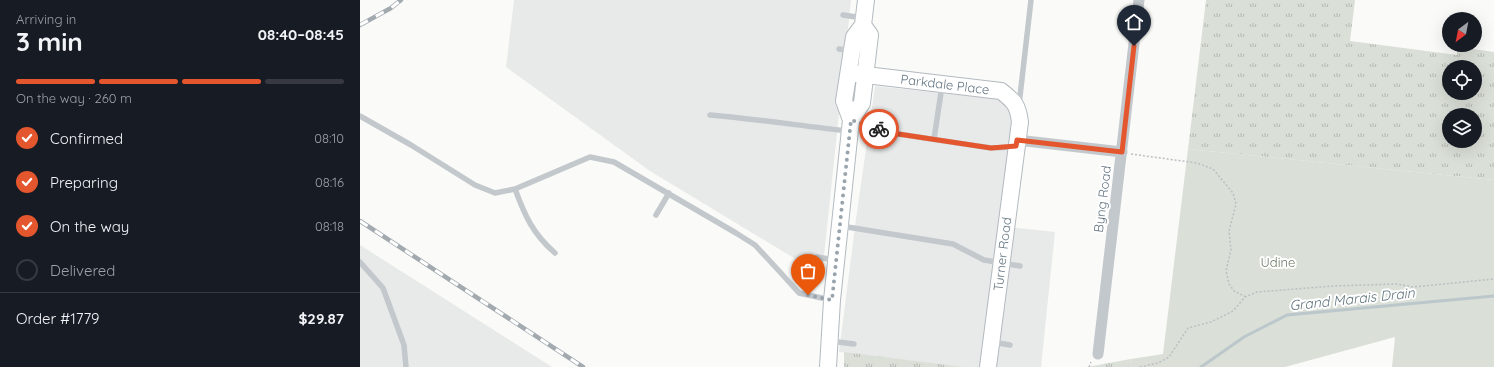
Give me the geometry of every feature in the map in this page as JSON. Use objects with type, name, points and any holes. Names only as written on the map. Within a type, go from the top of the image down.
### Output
[{"type":"main road","points":[[851,126],[844,101],[849,73],[845,50],[863,22],[866,0]]},
{"type":"main road","points":[[828,367],[832,300],[851,126],[862,103],[870,35],[863,22]]},
{"type":"main road","name":"Parkdale Place","points":[[849,73],[1001,91],[1011,99],[1018,109]]},
{"type":"main road","points":[[1017,143],[1020,122],[1018,109]]},
{"type":"main road","name":"Turner Road","points":[[988,367],[1017,143]]},
{"type":"street","name":"Byng Road","points":[[1098,354],[1139,0]]},
{"type":"street","points":[[1017,143],[1122,152]]},
{"type":"lane","points":[[1018,109],[1031,0]]},
{"type":"lane","points":[[843,15],[863,22]]},
{"type":"lane","points":[[934,139],[942,84]]},
{"type":"lane","points":[[710,115],[797,126],[851,126],[991,148],[1017,143]]},
{"type":"lane","points":[[360,116],[411,145],[475,185],[495,193],[515,189],[590,157],[614,162],[669,193],[755,246],[799,293],[832,300]]},
{"type":"lane","points":[[515,189],[525,215],[542,242],[555,253]]},
{"type":"lane","points":[[656,215],[669,193]]},
{"type":"lane","points":[[841,226],[953,244],[984,260],[1020,266]]},
{"type":"lane","points":[[817,257],[837,260]]},
{"type":"lane","points":[[360,262],[383,288],[404,345],[406,367]]},
{"type":"lane","points":[[830,341],[854,344]]},
{"type":"lane","points":[[991,342],[1010,345]]},
{"type":"path","points":[[1134,155],[1197,163],[1213,169],[1233,193],[1236,204],[1229,231],[1231,250],[1226,271],[1229,284],[1234,291],[1246,297]]},
{"type":"path","points":[[1140,367],[1158,363],[1169,357],[1188,328],[1211,322],[1233,310],[1246,297],[1258,292],[1398,284],[1413,287],[1494,279]]},
{"type":"shaded area","points":[[514,0],[851,0],[822,275],[650,171],[506,67]]},
{"type":"shaded area","points":[[875,86],[997,99],[1008,106],[1012,116],[1000,226],[1055,232],[1041,367],[964,367],[839,352]]},
{"type":"shaded area","points":[[360,245],[552,367],[360,367]]},
{"type":"green space","points":[[1206,0],[1355,0],[1350,41],[1457,55],[1457,52],[1482,52],[1482,50],[1494,52],[1494,180],[1188,149]]},
{"type":"green space","name":"Udine","points":[[1188,149],[1494,180],[1494,367],[1392,367],[1395,337],[1285,367],[1130,367],[1131,359],[1163,354]]},
{"type":"green space","points":[[844,352],[964,367],[844,367]]},
{"type":"green space","points":[[1131,359],[1130,367],[1087,367]]},
{"type":"waterway","name":"Grand Marais Drain","points":[[1201,367],[1244,337],[1287,315],[1494,296]]},
{"type":"railway","points":[[360,25],[391,8],[401,0]]},
{"type":"railway","points":[[360,221],[583,367]]},
{"type":"way so far","points":[[808,295],[832,300],[851,120],[879,129]]},
{"type":"route","points":[[879,129],[885,132],[991,148],[1016,146],[1017,140],[1122,152],[1134,46]]}]
